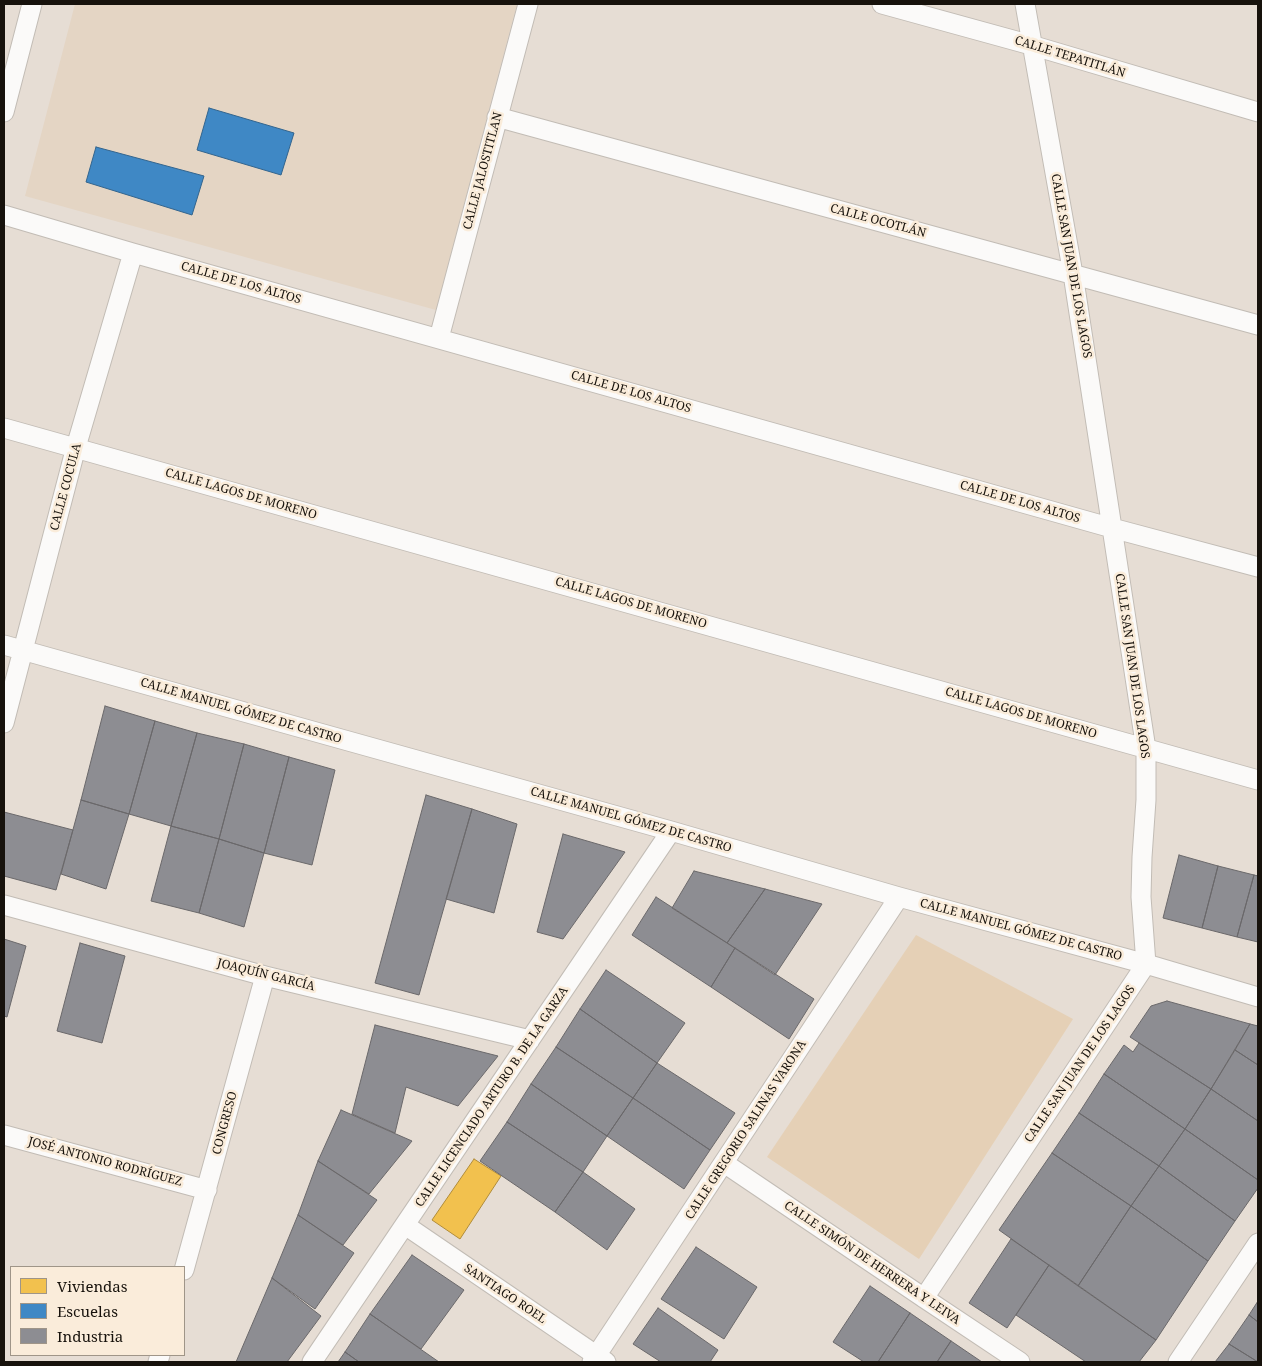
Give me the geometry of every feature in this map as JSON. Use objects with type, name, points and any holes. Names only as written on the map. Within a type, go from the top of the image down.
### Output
[{"type":"street","points":[[4,112],[32,4]]},
{"type":"street","name":"CALLE JALOSTITLAN","points":[[439,338],[528,4]]},
{"type":"street","name":"CALLE TEPATITLÁN","points":[[882,4],[1031,45],[1258,112]]},
{"type":"street","name":"CALLE SAN JUAN DE LOS LAGOS","points":[[924,1298],[1146,964],[1141,897],[1146,800],[1146,749],[1074,274],[1025,4]]},
{"type":"street","name":"CALLE OCOTLÁN","points":[[497,117],[1258,325]]},
{"type":"street","name":"CALLE DE LOS ALTOS","points":[[4,215],[1112,528],[1258,567]]},
{"type":"street","name":"CALLE COCULA","points":[[4,723],[76,447],[133,253]]},
{"type":"street","name":"CALLE LAGOS DE MORENO","points":[[4,428],[1258,780]]},
{"type":"street","name":"CALLE MANUEL GÓMEZ DE CASTRO","points":[[4,646],[1258,996]]},
{"type":"street","name":"CALLE LICENCIADO ARTURO B. DE LA GARZA","points":[[312,1362],[671,831]]},
{"type":"street","name":"CALLE GREGORIO SALINAS VARONA","points":[[598,1360],[724,1162],[898,897]]},
{"type":"street","name":"JOAQUÍN GARCÍA","points":[[4,905],[265,976],[530,1040]]},
{"type":"street","name":"CONGRESO","points":[[185,1267],[265,976]]},
{"type":"street","name":"JOSÉ ANTONIO RODRÍGUEZ","points":[[4,1135],[207,1190]]},
{"type":"street","name":"CALLE SIMÓN DE HERRERA Y LEIVA","points":[[724,1162],[1020,1362]]},
{"type":"street","name":"SANTIAGO ROEL","points":[[405,1226],[598,1360]]},
{"type":"street","points":[[1178,1362],[1258,1243]]},
{"type":"shaded area","points":[[75,4],[517,4],[436,310],[25,196]]},
{"type":"shaded area","points":[[916,935],[1073,1019],[919,1259],[767,1157]]},
{"type":"building: Viviendas","points":[[474,1159],[501,1176],[460,1239],[432,1220]]},
{"type":"building: Escuelas","points":[[209,108],[294,133],[281,175],[197,150]]},
{"type":"building: Escuelas","points":[[96,147],[204,176],[192,215],[86,182]]},
{"type":"building: Industria","points":[[105,706],[155,721],[129,814],[81,800]]},
{"type":"building: Industria","points":[[155,721],[197,733],[171,826],[129,814]]},
{"type":"building: Industria","points":[[197,733],[244,744],[219,839],[171,826]]},
{"type":"building: Industria","points":[[244,744],[289,757],[264,853],[219,839]]},
{"type":"building: Industria","points":[[289,757],[335,770],[312,865],[264,853]]},
{"type":"building: Industria","points":[[426,795],[472,809],[419,995],[375,983]]},
{"type":"building: Industria","points":[[81,800],[129,814],[106,889],[61,874]]},
{"type":"building: Industria","points":[[472,809],[517,824],[494,913],[446,899]]},
{"type":"building: Industria","points":[[4,812],[73,830],[56,890],[4,876]]},
{"type":"building: Industria","points":[[171,826],[219,839],[199,913],[151,901]]},
{"type":"building: Industria","points":[[563,834],[625,852],[563,939],[537,932]]},
{"type":"building: Industria","points":[[219,839],[264,853],[244,927],[199,913]]},
{"type":"building: Industria","points":[[1179,855],[1218,866],[1202,928],[1163,918]]},
{"type":"building: Industria","points":[[1218,866],[1254,875],[1237,937],[1202,928]]},
{"type":"building: Industria","points":[[694,871],[765,889],[727,943],[672,908]]},
{"type":"building: Industria","points":[[1254,875],[1258,876],[1258,942],[1237,937]]},
{"type":"building: Industria","points":[[765,889],[822,904],[775,975],[727,943]]},
{"type":"building: Industria","points":[[656,897],[735,948],[711,987],[632,935]]},
{"type":"building: Industria","points":[[4,939],[26,946],[7,1017],[4,1016]]},
{"type":"building: Industria","points":[[80,943],[125,956],[102,1043],[57,1031]]},
{"type":"building: Industria","points":[[735,948],[814,999],[789,1039],[711,987]]},
{"type":"building: Industria","points":[[606,970],[685,1023],[657,1063],[580,1009]]},
{"type":"building: Industria","points":[[1167,1001],[1250,1024],[1211,1089],[1130,1037],[1151,1006]]},
{"type":"building: Industria","points":[[580,1009],[657,1063],[633,1098],[556,1047]]},
{"type":"building: Industria","points":[[1250,1024],[1258,1026],[1258,1065],[1235,1050]]},
{"type":"building: Industria","points":[[375,1025],[498,1056],[458,1106],[406,1087],[395,1133],[352,1114]]},
{"type":"building: Industria","points":[[1139,1043],[1211,1089],[1185,1129],[1104,1074],[1124,1045],[1133,1052]]},
{"type":"building: Industria","points":[[556,1047],[633,1098],[607,1136],[531,1084]]},
{"type":"building: Industria","points":[[1235,1050],[1258,1065],[1258,1121],[1211,1089]]},
{"type":"building: Industria","points":[[657,1063],[735,1113],[710,1150],[633,1098]]},
{"type":"building: Industria","points":[[1104,1074],[1185,1129],[1159,1166],[1079,1113]]},
{"type":"building: Industria","points":[[531,1084],[607,1136],[583,1172],[507,1122]]},
{"type":"building: Industria","points":[[1211,1089],[1258,1121],[1258,1180],[1185,1129]]},
{"type":"building: Industria","points":[[633,1098],[710,1150],[684,1189],[607,1136]]},
{"type":"building: Industria","points":[[341,1110],[412,1141],[369,1194],[318,1161]]},
{"type":"building: Industria","points":[[1079,1113],[1159,1166],[1131,1206],[1052,1153]]},
{"type":"building: Industria","points":[[507,1122],[583,1172],[555,1212],[480,1161]]},
{"type":"building: Industria","points":[[1185,1129],[1258,1180],[1258,1188],[1235,1221],[1159,1166]]},
{"type":"building: Industria","points":[[1052,1153],[1131,1206],[1078,1286],[999,1230]]},
{"type":"building: Industria","points":[[318,1161],[377,1200],[343,1245],[298,1215]]},
{"type":"building: Industria","points":[[1159,1166],[1235,1221],[1208,1261],[1131,1206]]},
{"type":"building: Industria","points":[[583,1172],[635,1209],[607,1250],[555,1212]]},
{"type":"building: Industria","points":[[1131,1206],[1208,1261],[1156,1340],[1078,1286]]},
{"type":"building: Industria","points":[[298,1215],[354,1253],[315,1309],[272,1278]]},
{"type":"building: Industria","points":[[1011,1239],[1049,1265],[1007,1328],[969,1303]]},
{"type":"building: Industria","points":[[696,1247],[757,1287],[724,1339],[661,1299]]},
{"type":"building: Industria","points":[[412,1255],[464,1290],[421,1349],[370,1314]]},
{"type":"building: Industria","points":[[1049,1265],[1156,1340],[1139,1362],[1086,1362],[1016,1315]]},
{"type":"building: Industria","points":[[272,1278],[321,1316],[287,1362],[236,1362]]},
{"type":"building: Industria","points":[[870,1286],[910,1313],[878,1362],[864,1362],[833,1342]]},
{"type":"building: Industria","points":[[1258,1301],[1258,1322],[1249,1315]]},
{"type":"building: Industria","points":[[658,1308],[718,1350],[710,1362],[661,1362],[633,1344]]},
{"type":"building: Industria","points":[[910,1313],[951,1341],[937,1362],[878,1362]]},
{"type":"building: Industria","points":[[370,1314],[439,1362],[359,1362],[345,1352]]},
{"type":"building: Industria","points":[[1249,1315],[1258,1322],[1258,1362],[1229,1344]]},
{"type":"building: Industria","points":[[951,1341],[982,1362],[937,1362]]},
{"type":"building: Industria","points":[[1229,1344],[1258,1362],[1215,1362]]},
{"type":"building: Industria","points":[[345,1352],[359,1362],[338,1362]]}]
